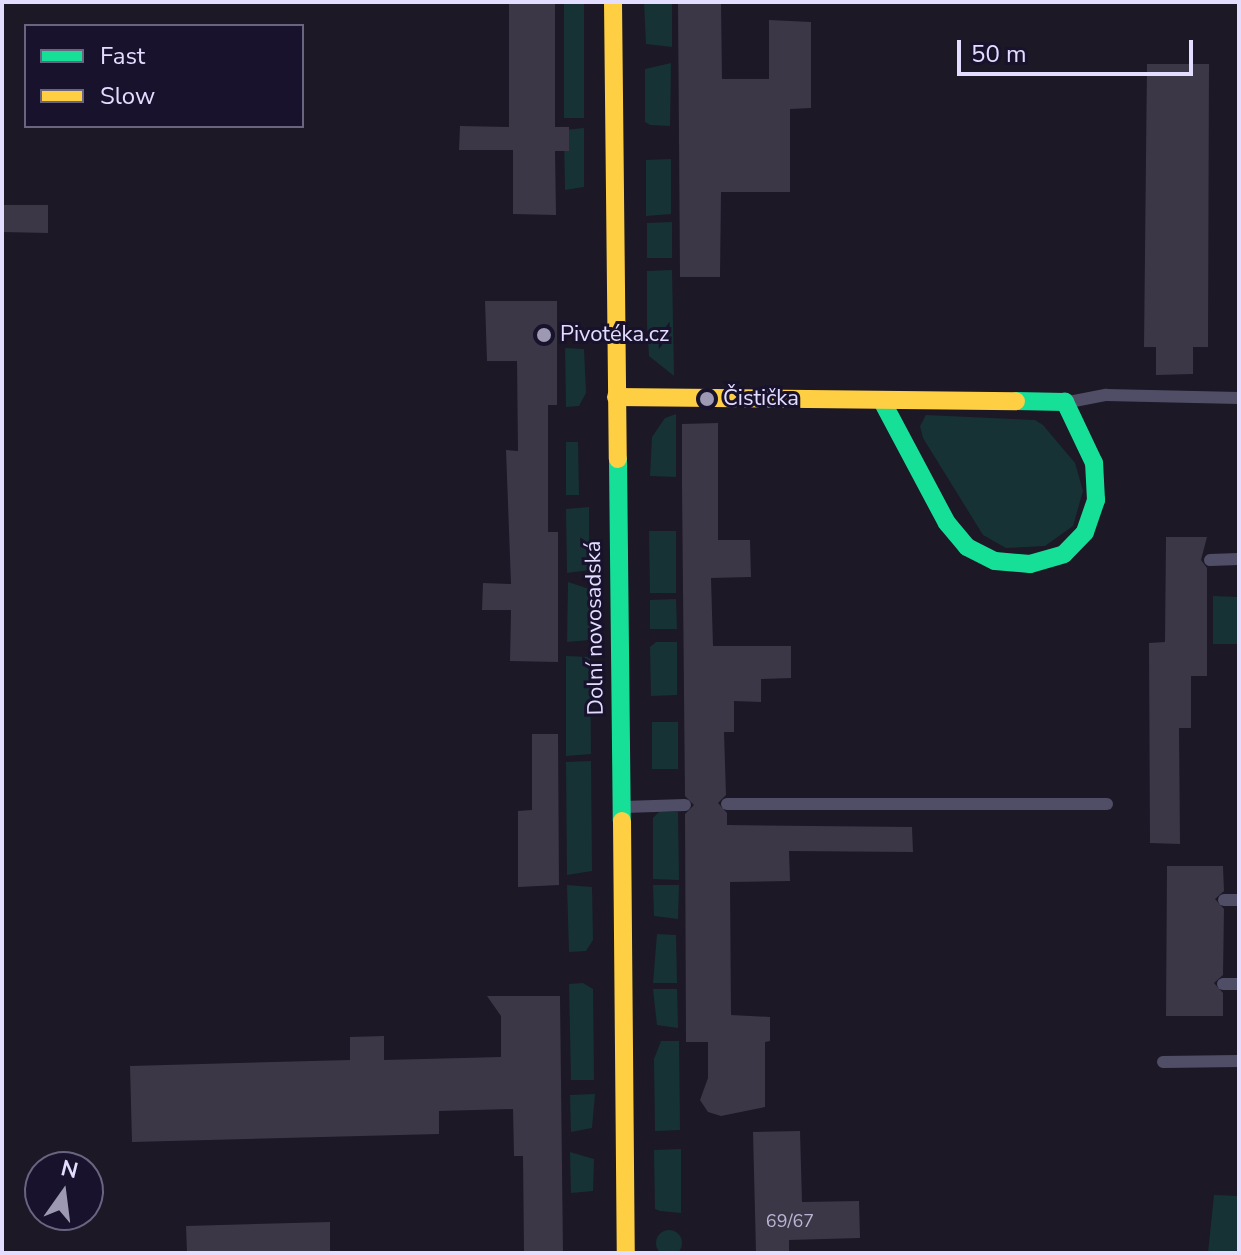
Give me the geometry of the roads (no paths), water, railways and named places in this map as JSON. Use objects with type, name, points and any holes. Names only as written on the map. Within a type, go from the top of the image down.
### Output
[{"type":"main road","name":"Dolní novosadská","points":[[613,2],[626,1253]]},
{"type":"main road","points":[[616,397],[882,401],[967,406],[1065,402],[1094,463],[1096,500],[1085,532],[1070,550],[1022,565],[980,555],[956,536],[882,401]]},
{"type":"lane","points":[[1065,402],[1106,395],[1239,398]]},
{"type":"lane","points":[[1210,560],[1239,559]]},
{"type":"lane","points":[[727,804],[1107,804]]},
{"type":"lane","points":[[621,807],[685,805]]},
{"type":"lane","points":[[1224,900],[1239,900]]},
{"type":"lane","points":[[1223,984],[1239,984]]},
{"type":"lane","points":[[1163,1062],[1239,1061]]},
{"type":"place","name":"Pivotéka.cz","points":[[544,335]]},
{"type":"place","name":"Čistička","points":[[707,399]]}]
